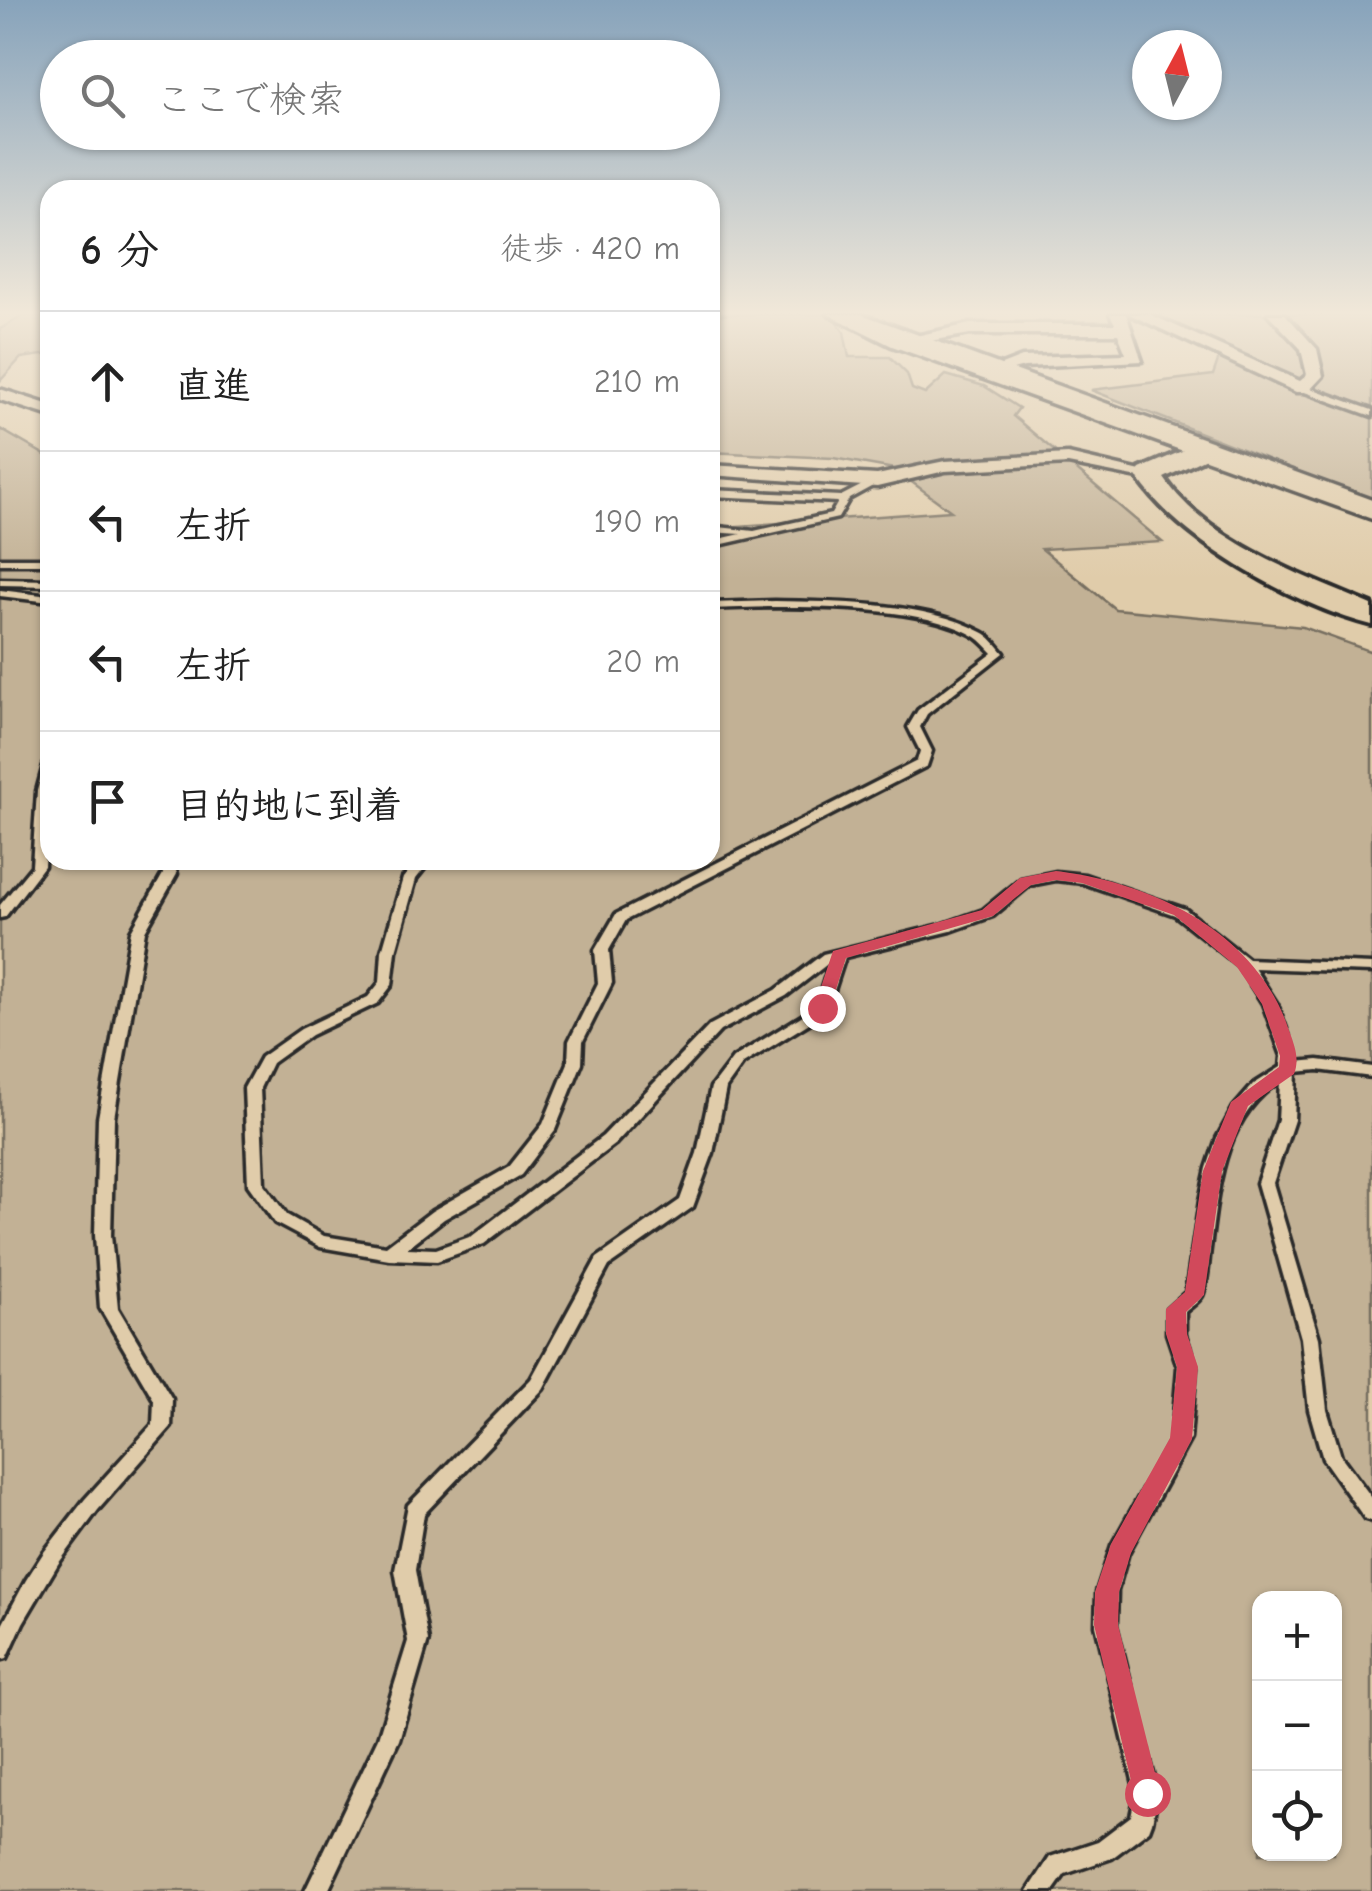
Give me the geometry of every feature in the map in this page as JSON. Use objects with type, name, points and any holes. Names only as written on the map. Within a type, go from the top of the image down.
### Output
[{"type":"main road","points":[[1070,402],[1372,510]]},
{"type":"street","points":[[720,471],[878,482],[945,466],[1068,459],[1149,474],[1203,450]]},
{"type":"street","points":[[1149,474],[1157,493],[1248,561],[1372,616]]},
{"type":"lane","points":[[1344,402],[1372,412]]},
{"type":"lane","points":[[720,493],[844,499],[878,482]]},
{"type":"lane","points":[[720,542],[835,516],[844,499]]},
{"type":"lane","points":[[720,530],[766,533]]},
{"type":"lane","points":[[0,562],[40,561]]},
{"type":"lane","points":[[0,582],[40,583]]},
{"type":"lane","points":[[0,593],[40,598]]},
{"type":"lane","points":[[720,606],[799,602],[914,614],[982,633],[999,652],[922,712],[914,727],[926,751],[923,762],[720,868]]},
{"type":"lane","points":[[0,914],[38,866],[40,828]]},
{"type":"lane","points":[[0,1650],[34,1582],[74,1520],[162,1427],[163,1399],[108,1308],[103,1235],[106,1118],[138,931],[169,870]]},
{"type":"lane","points":[[417,870],[410,878],[389,950],[388,982],[372,1000],[306,1032],[266,1060],[252,1088],[256,1186],[280,1219],[320,1241],[389,1253],[437,1255],[478,1240],[609,1140],[715,1028],[838,955],[988,913],[1026,882],[1056,876],[1084,879],[1180,912],[1244,964],[1275,1015],[1289,1056],[1286,1120],[1265,1183],[1310,1338],[1318,1410],[1332,1459],[1372,1513]]},
{"type":"lane","points":[[389,1253],[438,1215],[515,1171],[542,1137],[575,1063],[576,1042],[605,983],[602,950],[621,916],[716,870]]},
{"type":"lane","points":[[316,1891],[388,1740],[418,1642],[405,1570],[415,1511],[536,1384],[603,1262],[686,1203],[705,1153],[719,1086],[738,1062],[822,1008],[838,955]]},
{"type":"lane","points":[[1244,964],[1372,968]]},
{"type":"lane","points":[[1039,1891],[1058,1864],[1104,1850],[1141,1822],[1147,1793],[1106,1625],[1107,1592],[1120,1551],[1181,1439],[1187,1367],[1176,1334],[1176,1309],[1194,1295],[1213,1171],[1240,1102],[1288,1070],[1317,1065],[1372,1072]]},
{"type":"shaded area","points":[[720,402],[1010,402],[1019,408],[1013,416],[1162,542],[1042,549],[1115,609],[1303,627],[1372,652],[1372,1891],[0,1891],[0,429],[40,452],[40,870],[720,870],[720,527],[951,511],[894,469],[833,458],[720,452]]},
{"type":"shaded area","points":[[1122,402],[1372,402],[1372,500]]},
{"type":"route","points":[[822,1008],[838,955],[946,928],[988,913],[1026,882],[1056,876],[1084,879],[1180,912],[1212,934],[1244,964],[1280,1027],[1289,1056],[1288,1070],[1240,1102],[1213,1171],[1194,1295],[1176,1309],[1176,1334],[1187,1367],[1181,1439],[1120,1551],[1107,1592],[1106,1625],[1147,1793]]}]
